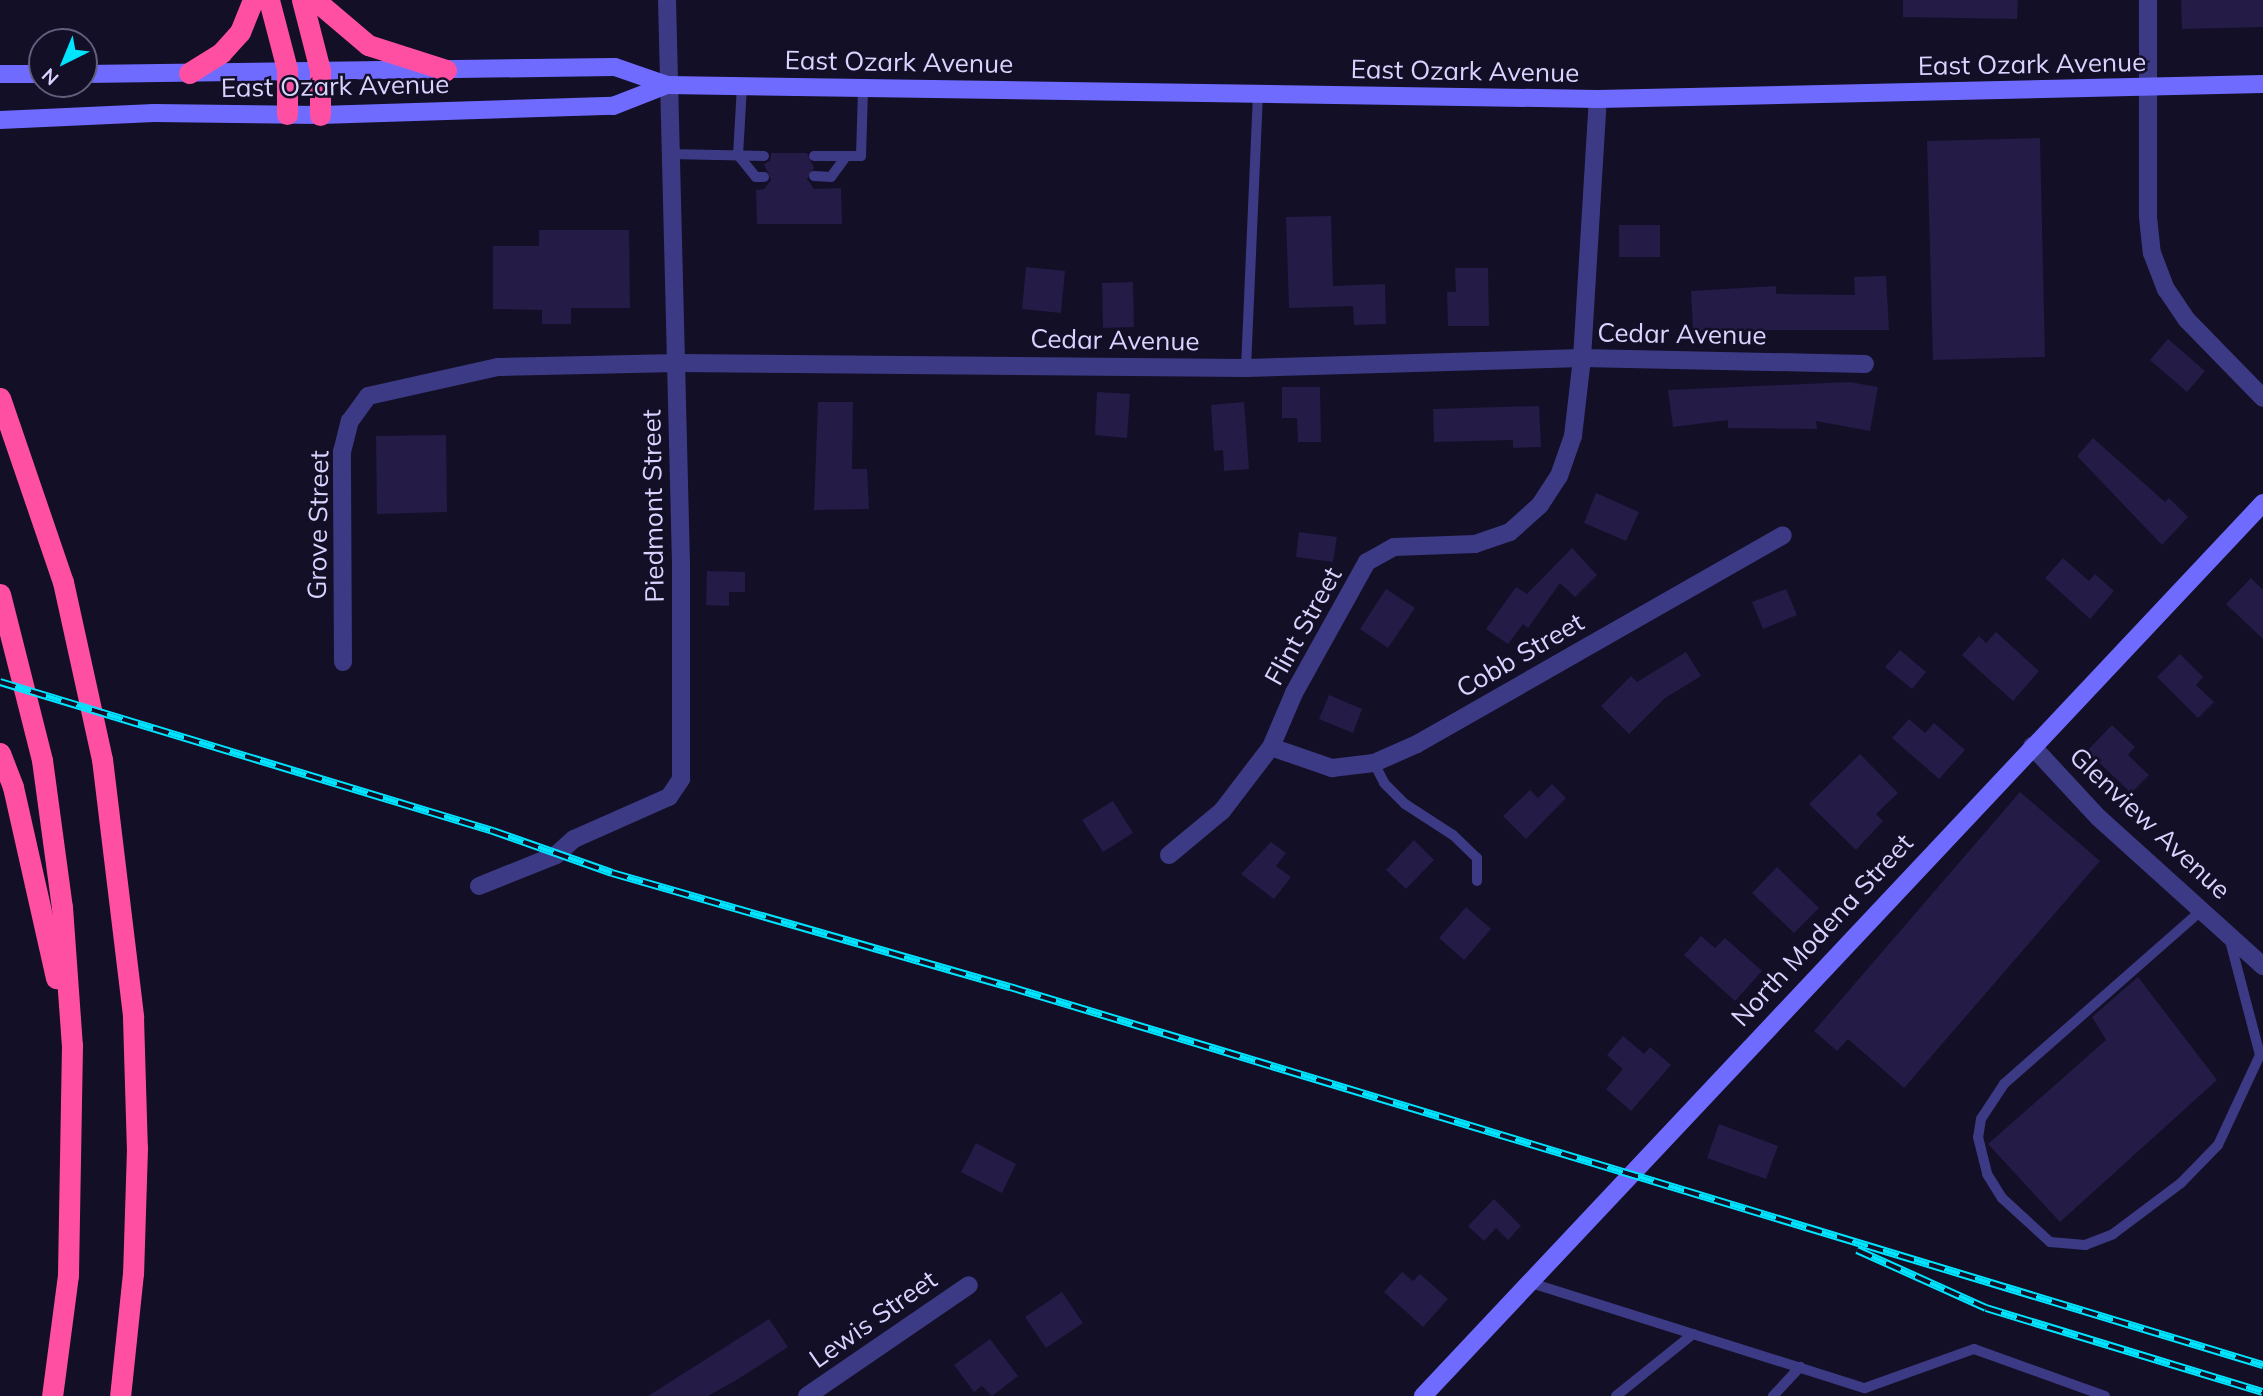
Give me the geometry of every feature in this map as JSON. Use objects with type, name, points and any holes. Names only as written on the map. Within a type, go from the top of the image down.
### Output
[{"type":"highway","points":[[189,73],[221,53],[240,32],[253,0]]},
{"type":"highway","points":[[270,0],[286,69],[287,114]]},
{"type":"highway","points":[[302,0],[320,70],[320,115]]},
{"type":"highway","points":[[315,0],[368,45],[446,70]]},
{"type":"highway","points":[[0,381],[9,418],[63,582],[102,759],[133,1017],[137,1148],[132,1273],[120,1396]]},
{"type":"highway","points":[[0,398],[9,418]]},
{"type":"highway","points":[[0,594],[42,760],[62,907],[72,1045],[70,1248],[52,1396]]},
{"type":"highway","points":[[0,753],[13,788],[72,1045]]},
{"type":"main road","name":"East Ozark Avenue","points":[[98,74],[286,69],[615,68],[667,85],[1258,96],[1598,99],[2263,84]]},
{"type":"main road","points":[[0,74],[28,74]]},
{"type":"main road","name":"East Ozark Avenue","points":[[2,120],[154,113],[320,115],[613,106],[667,85]]},
{"type":"main road","name":"North Modena Street","points":[[1423,1396],[2263,503]]},
{"type":"street","name":"Piedmont Street","points":[[479,886],[555,855],[574,839],[669,797],[681,779],[677,363],[667,85],[667,0]]},
{"type":"street","points":[[2148,0],[2148,217],[2157,265],[2166,289],[2187,320],[2263,398]]},
{"type":"street","name":"Flint Street","points":[[1169,855],[1222,811],[1271,747],[1294,693],[1367,562],[1394,547],[1475,544],[1510,532],[1540,505],[1559,476],[1573,436],[1582,358],[1598,99]]},
{"type":"street","name":"Cedar Avenue","points":[[368,396],[498,367],[677,363],[1246,368],[1582,358],[1865,364]]},
{"type":"street","name":"Grove Street","points":[[344,662],[342,452],[350,421],[368,396]]},
{"type":"street","name":"Cobb Street","points":[[1271,747],[1332,768],[1374,763],[1417,744],[1783,535]]},
{"type":"street","name":"Glenview Avenue","points":[[2032,746],[2099,818],[2228,931],[2263,966]]},
{"type":"street","name":"Lewis Street","points":[[807,1396],[969,1285]]},
{"type":"lane","points":[[742,86],[738,155],[756,177],[764,177]]},
{"type":"lane","points":[[814,156],[861,156],[863,88]]},
{"type":"lane","points":[[1246,368],[1258,96]]},
{"type":"lane","points":[[670,155],[764,156]]},
{"type":"lane","points":[[814,176],[831,177],[846,156]]},
{"type":"lane","points":[[1374,763],[1384,783],[1405,804],[1453,835],[1477,858],[1477,881]]},
{"type":"lane","points":[[2203,909],[2004,1084],[1984,1111],[1978,1137],[1987,1174],[2010,1207],[2050,1242],[2085,1245],[2113,1234],[2181,1183],[2218,1145],[2260,1055],[2228,931]]},
{"type":"lane","points":[[1528,1282],[1800,1367],[1866,1393],[1974,1349],[2105,1396]]},
{"type":"lane","points":[[1616,1396],[1693,1334]]},
{"type":"lane","points":[[1773,1396],[1800,1367]]},
{"type":"building","points":[[1903,0],[2018,0],[2017,19],[1903,17]]},
{"type":"building","points":[[2181,0],[2263,0],[2263,27],[2182,29]]},
{"type":"building","points":[[2040,138],[2045,357],[1933,360],[1927,141]]},
{"type":"building","points":[[771,153],[807,153],[814,168],[807,179],[814,189],[841,188],[842,224],[757,224],[756,190],[764,189],[771,180],[764,164],[770,161]]},
{"type":"building","points":[[1331,216],[1333,286],[1385,284],[1386,324],[1354,325],[1353,306],[1289,308],[1286,217]]},
{"type":"building","points":[[1619,225],[1660,225],[1660,257],[1619,257]]},
{"type":"building","points":[[539,230],[629,230],[630,308],[571,308],[571,324],[542,324],[542,310],[493,309],[493,246],[539,246]]},
{"type":"building","points":[[1026,267],[1065,271],[1061,313],[1022,309]]},
{"type":"building","points":[[1455,268],[1488,268],[1489,326],[1448,326],[1447,292],[1456,292]]},
{"type":"building","points":[[1886,276],[1889,330],[1693,330],[1691,291],[1776,286],[1776,294],[1855,295],[1854,277]]},
{"type":"building","points":[[1133,282],[1134,327],[1103,328],[1102,283]]},
{"type":"building","points":[[2168,339],[2205,371],[2187,392],[2150,360]]},
{"type":"building","points":[[1849,382],[1878,387],[1870,431],[1816,421],[1817,429],[1728,428],[1728,420],[1673,427],[1668,390]]},
{"type":"building","points":[[1282,387],[1320,387],[1321,442],[1298,442],[1297,418],[1282,418]]},
{"type":"building","points":[[1097,392],[1130,394],[1127,438],[1095,435]]},
{"type":"building","points":[[818,402],[853,402],[852,469],[867,469],[869,509],[814,510]]},
{"type":"building","points":[[1244,402],[1249,469],[1224,471],[1223,450],[1214,451],[1211,405]]},
{"type":"building","points":[[1539,406],[1541,447],[1513,448],[1513,440],[1434,442],[1433,409]]},
{"type":"building","points":[[446,435],[447,512],[377,514],[376,436]]},
{"type":"building","points":[[2093,438],[2165,502],[2169,498],[2188,517],[2162,545],[2077,456]]},
{"type":"building","points":[[1596,493],[1639,512],[1626,541],[1584,523]]},
{"type":"building","points":[[1299,532],[1337,537],[1333,562],[1296,557]]},
{"type":"building","points":[[1572,548],[1597,575],[1575,597],[1560,583],[1528,628],[1523,624],[1508,644],[1486,629],[1516,587],[1527,594]]},
{"type":"building","points":[[2063,558],[2089,581],[2095,574],[2114,591],[2090,619],[2045,578]]},
{"type":"building","points":[[707,571],[745,572],[745,592],[729,592],[729,606],[706,605]]},
{"type":"building","points":[[2251,578],[2263,590],[2263,639],[2226,604]]},
{"type":"building","points":[[1386,589],[1415,608],[1388,648],[1360,629]]},
{"type":"building","points":[[1786,589],[1797,615],[1763,629],[1752,602]]},
{"type":"building","points":[[1996,632],[2039,671],[2013,701],[1962,655],[1979,636],[1986,643]]},
{"type":"building","points":[[1900,650],[1926,672],[1912,689],[1885,667]]},
{"type":"building","points":[[1686,652],[1701,676],[1665,698],[1629,734],[1601,706],[1631,676],[1637,682]]},
{"type":"building","points":[[2180,654],[2203,677],[2196,685],[2214,702],[2198,718],[2157,677]]},
{"type":"building","points":[[1329,695],[1362,709],[1353,733],[1319,719]]},
{"type":"building","points":[[1909,719],[1925,733],[1934,723],[1965,750],[1939,779],[1892,738]]},
{"type":"building","points":[[2112,725],[2135,747],[2128,755],[2149,775],[2131,793],[2087,751]]},
{"type":"building","points":[[1860,754],[1898,793],[1876,814],[1883,821],[1856,850],[1809,804]]},
{"type":"building","points":[[1552,784],[1566,798],[1526,839],[1503,816],[1530,790],[1538,798]]},
{"type":"building","points":[[2020,792],[2100,861],[1904,1088],[1848,1039],[1837,1051],[1814,1031]]},
{"type":"building","points":[[1113,801],[1133,833],[1103,852],[1082,820]]},
{"type":"building","points":[[1414,840],[1434,860],[1406,889],[1386,870]]},
{"type":"building","points":[[1271,842],[1286,853],[1276,866],[1291,877],[1274,899],[1241,874]]},
{"type":"building","points":[[1777,867],[1819,908],[1794,933],[1752,893]]},
{"type":"building","points":[[1466,907],[1491,929],[1464,960],[1439,938]]},
{"type":"building","points":[[1701,936],[1715,948],[1725,938],[1762,971],[1735,1001],[1684,955]]},
{"type":"building","points":[[2138,977],[2217,1080],[2060,1222],[1988,1144],[2106,1040],[2092,1017]]},
{"type":"building","points":[[1623,1036],[1644,1054],[1650,1047],[1671,1065],[1631,1111],[1606,1089],[1623,1069],[1607,1055]]},
{"type":"building","points":[[1719,1124],[1778,1146],[1766,1179],[1707,1158]]},
{"type":"building","points":[[976,1143],[1016,1164],[1002,1193],[961,1172]]},
{"type":"building","points":[[1494,1199],[1521,1226],[1508,1240],[1496,1228],[1484,1241],[1468,1226]]},
{"type":"building","points":[[1402,1272],[1413,1281],[1420,1274],[1448,1299],[1423,1327],[1384,1292]]},
{"type":"building","points":[[1062,1292],[1083,1323],[1046,1348],[1025,1317]]},
{"type":"building","points":[[769,1319],[788,1347],[735,1381],[708,1396],[648,1396]]},
{"type":"building","points":[[990,1339],[1018,1376],[992,1396],[982,1386],[974,1392],[954,1365]]},
{"type":"railway","points":[[0,682],[493,831],[612,873],[1010,987],[2263,1365]]},
{"type":"railway","points":[[1857,1250],[1986,1308],[2263,1392]]}]
